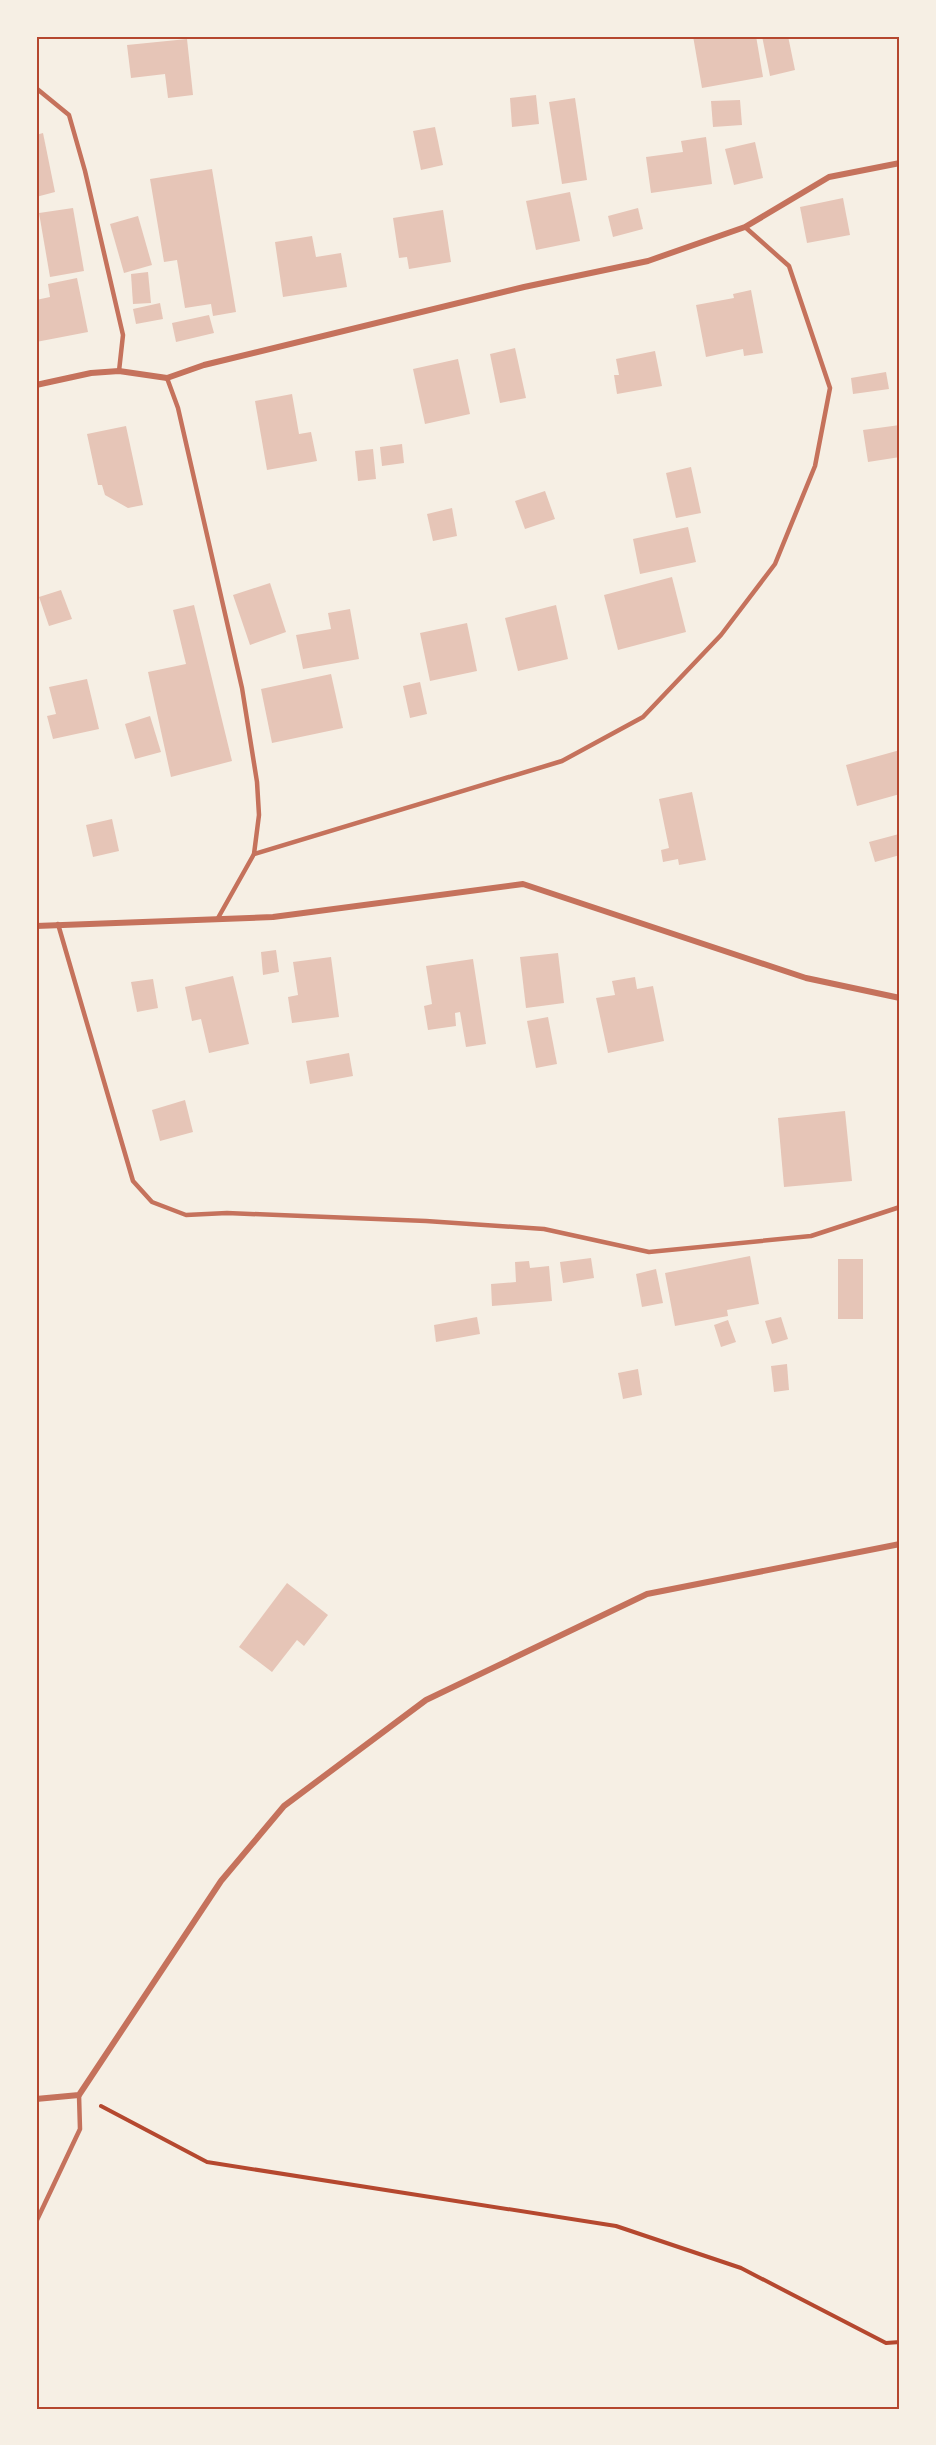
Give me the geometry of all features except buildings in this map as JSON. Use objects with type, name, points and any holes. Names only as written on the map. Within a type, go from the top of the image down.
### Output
[{"type":"street","points":[[36,385],[91,373],[119,371],[167,378],[204,364],[524,287],[648,261],[745,227],[830,177],[900,163]]},
{"type":"street","points":[[36,926],[273,917],[523,884],[806,978],[900,998]]},
{"type":"street","points":[[36,2099],[79,2095],[221,1881],[284,1806],[339,1762],[426,1700],[647,1594],[900,1544]]},
{"type":"lane","points":[[36,88],[69,115],[85,171],[123,335],[119,371]]},
{"type":"lane","points":[[254,854],[562,761],[643,717],[721,635],[775,564],[815,466],[830,388],[789,266],[745,227]]},
{"type":"lane","points":[[167,378],[178,408],[242,688],[257,782],[259,815],[254,854],[218,918]]},
{"type":"lane","points":[[58,924],[133,1181],[152,1202],[186,1215],[227,1213],[426,1221],[544,1229],[649,1252],[811,1236],[900,1206]]},
{"type":"lane","points":[[36,2222],[81,2129],[79,2095]]},
{"type":"path","points":[[79,2095],[207,2162],[616,2226],[741,2268],[886,2343],[900,2342]]}]
